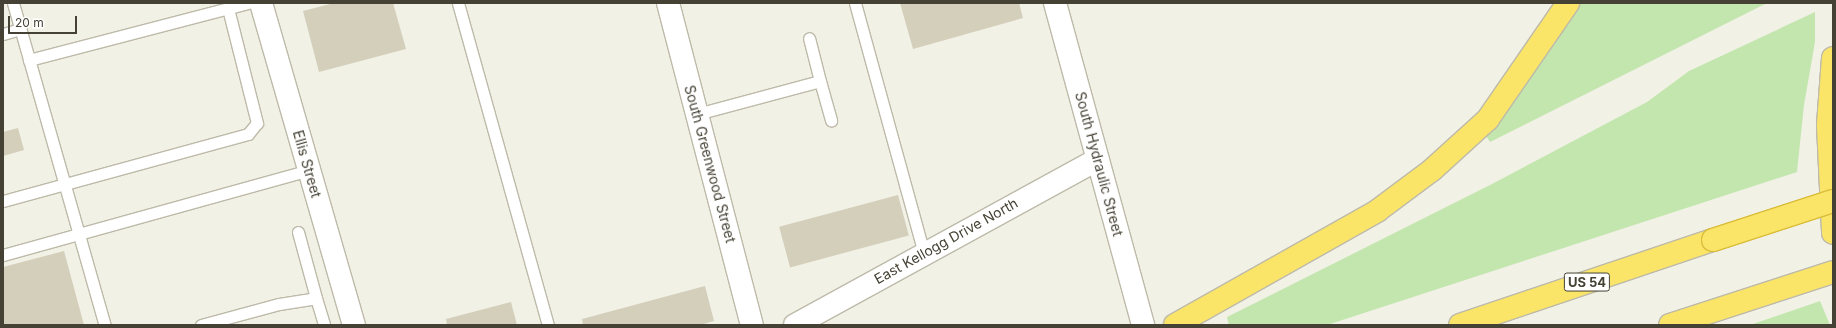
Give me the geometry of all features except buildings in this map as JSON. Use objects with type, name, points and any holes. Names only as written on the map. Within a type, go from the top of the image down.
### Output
[{"type":"highway","points":[[1175,325],[1228,297],[1377,212],[1432,170],[1488,119],[1568,3]]},
{"type":"highway","points":[[1833,58],[1828,125],[1833,233]]},
{"type":"highway","name":"US 54","points":[[1460,325],[1833,201]]},
{"type":"highway","points":[[1670,325],[1833,272]]},
{"type":"street","name":"Ellis Street","points":[[261,3],[354,325]]},
{"type":"street","name":"South Greenwood Street","points":[[668,3],[752,325]]},
{"type":"street","name":"South Hydraulic Street","points":[[1055,3],[1143,325]]},
{"type":"street","name":"East Kellogg Drive North","points":[[795,325],[1098,159]]},
{"type":"lane","points":[[13,3],[77,233],[105,325]]},
{"type":"lane","points":[[29,60],[248,3]]},
{"type":"lane","points":[[458,3],[548,325]]},
{"type":"lane","points":[[855,3],[924,253]]},
{"type":"lane","points":[[3,201],[63,183],[248,134],[257,123],[228,8]]},
{"type":"lane","points":[[3,34],[20,29]]},
{"type":"lane","points":[[809,38],[831,120]]},
{"type":"lane","points":[[697,114],[820,81]]},
{"type":"lane","points":[[3,255],[77,233],[309,170]]},
{"type":"lane","points":[[298,232],[324,325]]},
{"type":"lane","points":[[202,325],[279,304],[316,298]]},
{"type":"green space","points":[[1580,3],[1767,3],[1490,142],[1484,133],[1509,104]]},
{"type":"green space","points":[[1815,12],[1815,42],[1804,105],[1797,172],[1327,325],[1229,325],[1227,317],[1492,184],[1647,102],[1689,71]]},
{"type":"green space","points":[[1820,301],[1830,325],[1750,325]]}]
